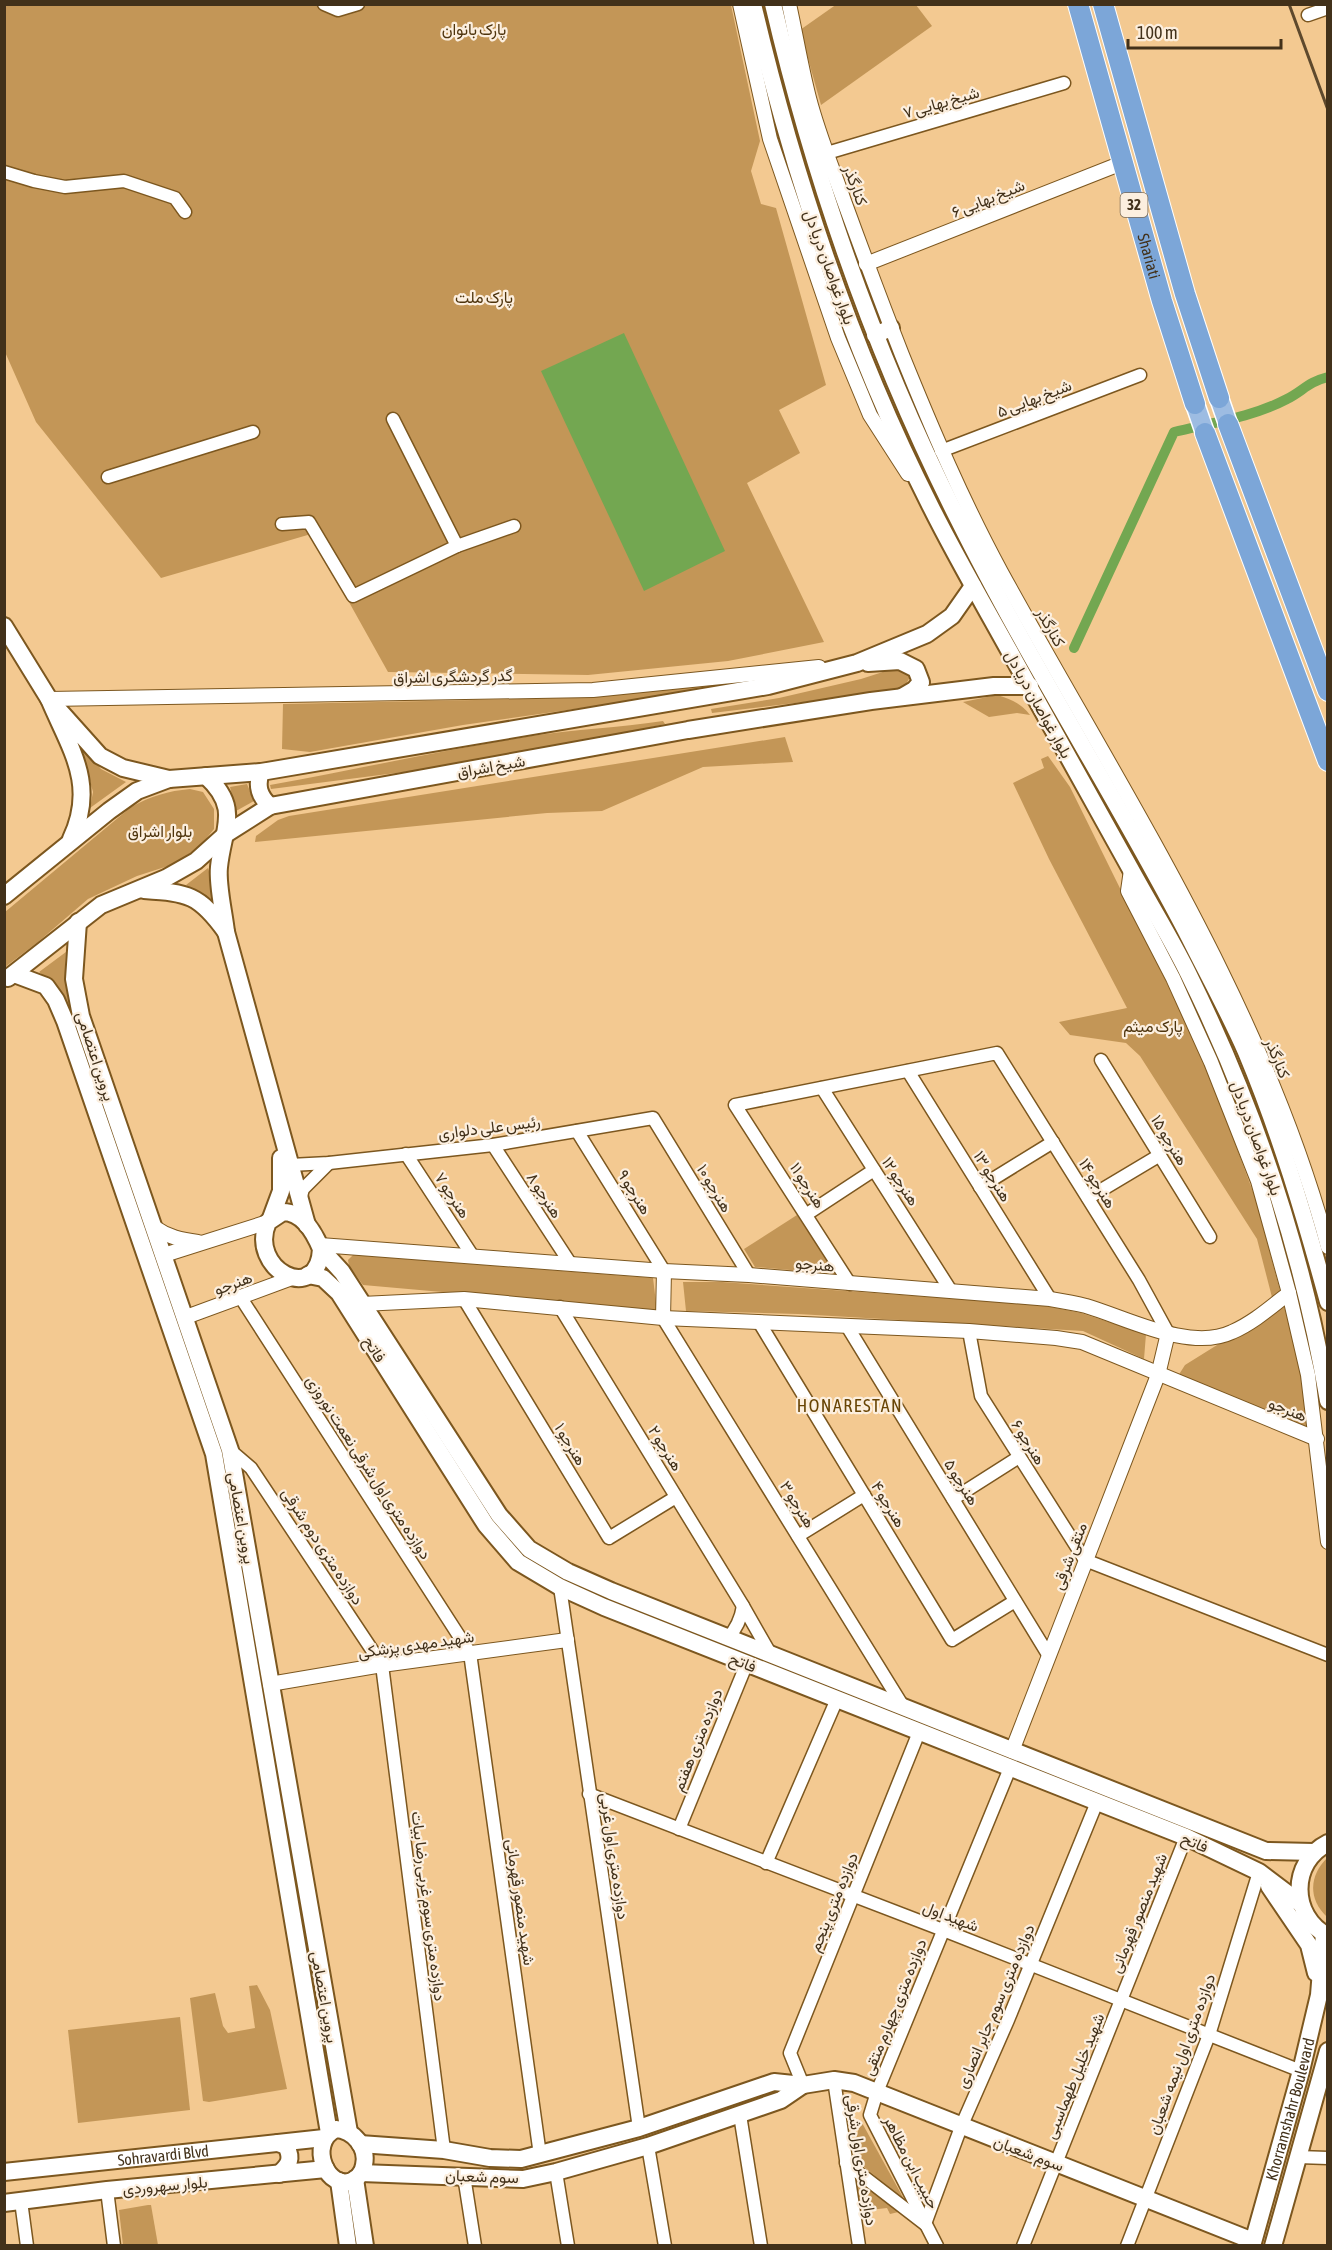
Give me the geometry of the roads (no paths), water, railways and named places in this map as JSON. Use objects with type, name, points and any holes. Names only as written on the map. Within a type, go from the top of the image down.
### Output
[{"type":"highway","name":"Shariati","points":[[1078,4],[1162,301],[1195,404]]},
{"type":"highway","name":"Shariati","points":[[1103,4],[1185,294],[1219,398]]},
{"type":"highway","name":"32","points":[[1228,424],[1328,692]]},
{"type":"highway","name":"32","points":[[1205,433],[1328,761]]},
{"type":"main road","name":"بلوار غواصان دریا دل","points":[[753,4],[789,172],[858,345],[931,507],[1187,972],[1228,1059],[1262,1147],[1287,1227],[1310,1308],[1328,1401]]},
{"type":"main road","name":"بلوار غواصان دریا دل","points":[[773,4],[791,50],[816,171],[875,335],[910,418],[958,521],[1035,661],[1166,878],[1245,1052],[1280,1140],[1306,1221],[1328,1302]]},
{"type":"main road","points":[[875,335],[891,328]]},
{"type":"main road","name":"32","points":[[1219,398],[1228,424]]},
{"type":"main road","name":"32","points":[[1195,404],[1205,433]]},
{"type":"main road","name":"شیخ اشراق","points":[[4,896],[137,791],[169,779],[261,772],[768,686],[857,663],[927,634],[952,616],[973,586]]},
{"type":"main road","points":[[4,626],[49,699],[79,769],[83,795],[80,821],[68,845]]},
{"type":"main road","points":[[857,663],[900,662],[916,669],[921,682],[914,690],[901,697]]},
{"type":"main road","name":"شیخ اشراق","points":[[9,977],[101,905],[166,878],[196,861],[226,834],[270,806],[688,730],[901,697],[994,686],[1030,686]]},
{"type":"main road","points":[[49,699],[99,756],[123,768],[169,779]]},
{"type":"main road","points":[[261,772],[258,787],[264,801],[270,806]]},
{"type":"main road","points":[[206,776],[218,787],[226,802],[228,818],[218,868],[226,932],[307,1225]]},
{"type":"main road","points":[[139,890],[181,892],[199,902],[214,915],[226,932]]},
{"type":"main road","name":"پروین اعتصامی","points":[[78,922],[74,979],[81,1016],[154,1227],[156,1258]]},
{"type":"main road","name":"پروین اعتصامی","points":[[9,977],[46,986],[56,1000],[230,1450],[270,1684],[355,2138]]},
{"type":"main road","points":[[270,1220],[283,1212],[290,1212],[301,1218],[320,1247],[318,1264],[300,1276],[282,1274],[269,1256],[264,1241],[270,1220],[281,1191],[279,1127]]},
{"type":"main road","name":"فاتح","points":[[320,1247],[342,1272],[357,1307],[499,1515],[524,1556],[560,1587],[604,1607],[1186,1838],[1258,1872],[1300,1903]]},
{"type":"main road","name":"فاتح","points":[[300,1276],[323,1278],[357,1307]]},
{"type":"main road","name":"پروین اعتصامی","points":[[178,1320],[214,1454],[326,2135]]},
{"type":"main road","name":"فاتح","points":[[524,1556],[1266,1851],[1323,1844]]},
{"type":"main road","points":[[1323,1844],[1305,1863],[1298,1889],[1305,1915],[1326,1935]]},
{"type":"main road","points":[[1258,1872],[1309,1945],[1319,1995]]},
{"type":"main road","name":"Khorramshahr Boulevard","points":[[1252,2243],[1301,2071],[1319,1995],[1326,1935]]},
{"type":"main road","points":[[1319,1995],[1328,1976]]},
{"type":"main road","name":"Khorramshahr Boulevard","points":[[1273,2246],[1324,2076],[1328,2052]]},
{"type":"main road","name":"سوم شعبان","points":[[355,2138],[390,2146],[444,2150],[490,2158],[521,2159],[639,2128],[774,2082],[803,2085],[834,2080],[854,2083],[1252,2243]]},
{"type":"main road","name":"سوم شعبان","points":[[345,2176],[392,2174],[523,2179],[648,2146],[781,2100],[803,2085]]},
{"type":"main road","points":[[345,2176],[365,2164],[364,2153],[355,2138],[336,2129],[326,2135],[321,2152],[345,2176],[365,2246]]},
{"type":"main road","name":"Sohravardi Blvd","points":[[4,2172],[278,2143],[326,2135]]},
{"type":"main road","points":[[278,2143],[286,2146],[290,2160],[279,2174]]},
{"type":"main road","points":[[390,2146],[381,2156],[381,2162],[383,2167],[392,2174]]},
{"type":"main road","name":"بلوار سهروردی","points":[[13,2202],[107,2190],[279,2174],[345,2176]]},
{"type":"main road","points":[[345,2176],[348,2246]]},
{"type":"street","points":[[324,4],[338,10],[358,4]]},
{"type":"street","points":[[740,4],[770,139],[789,172]]},
{"type":"street","name":"کنارگذر","points":[[789,4],[791,50],[826,153],[866,264],[941,451],[1000,571],[1166,878],[1224,977],[1256,1047],[1292,1137],[1328,1247]]},
{"type":"street","points":[[1308,15],[1328,8]]},
{"type":"street","name":"شیخ بهایی ۷","points":[[826,153],[1064,83]]},
{"type":"street","name":"شیخ بهایی ۶","points":[[866,264],[1122,163]]},
{"type":"street","points":[[4,172],[64,187],[124,181],[175,198],[185,212]]},
{"type":"street","name":"شیخ بهایی ۵","points":[[941,451],[1140,375]]},
{"type":"street","points":[[393,419],[457,546]]},
{"type":"street","points":[[108,477],[253,432]]},
{"type":"street","points":[[282,524],[309,522],[353,596],[457,546],[514,526]]},
{"type":"street","name":"گدر گردشگری اشراق","points":[[49,699],[593,690],[857,663]]},
{"type":"street","points":[[1131,870],[1128,891],[1173,978],[1212,1062],[1258,1181],[1289,1293],[1308,1375],[1328,1542]]},
{"type":"street","name":"هنرجو ۱۴","points":[[908,1071],[997,1053],[1139,1280],[1168,1333]]},
{"type":"street","name":"هنرجو ۱۵","points":[[1101,1060],[1210,1237]]},
{"type":"street","points":[[822,1089],[908,1071]]},
{"type":"street","name":"هنرجو ۱۳","points":[[908,1071],[1050,1299]]},
{"type":"street","name":"هنرجو ۱۱","points":[[822,1089],[735,1105],[850,1284]]},
{"type":"street","name":"هنرجو ۱۲","points":[[822,1089],[951,1291]]},
{"type":"street","name":"رئیس علی دلواری","points":[[290,1164],[329,1163],[494,1145],[653,1118]]},
{"type":"street","name":"هنرجو ۱۰","points":[[653,1118],[749,1275]]},
{"type":"street","name":"هنرجو ۹","points":[[577,1131],[664,1271]]},
{"type":"street","points":[[980,1187],[1053,1142]]},
{"type":"street","name":"هنرجو ۸","points":[[494,1145],[570,1263]]},
{"type":"street","name":"هنرجو ۷","points":[[406,1154],[472,1255]]},
{"type":"street","points":[[1088,1198],[1160,1155]]},
{"type":"street","points":[[300,1200],[303,1190],[329,1163]]},
{"type":"street","points":[[807,1214],[874,1170]]},
{"type":"street","points":[[156,1258],[270,1220]]},
{"type":"street","points":[[154,1227],[179,1240],[203,1243]]},
{"type":"street","name":"هنرجو","points":[[320,1247],[472,1255],[1050,1299],[1084,1305],[1168,1333],[1199,1339],[1231,1333],[1265,1312],[1289,1293]]},
{"type":"street","points":[[663,1318],[664,1271]]},
{"type":"street","name":"هنرجو","points":[[178,1320],[300,1276]]},
{"type":"street","name":"دوازده متری اول شرقی نعمت نوروزی","points":[[241,1298],[470,1653]]},
{"type":"street","name":"هنرجو","points":[[357,1307],[464,1299],[663,1318],[969,1331],[1082,1342],[1317,1439]]},
{"type":"street","name":"هنرجو ۱","points":[[464,1299],[609,1538],[676,1497]]},
{"type":"street","name":"هنرجو ۲","points":[[560,1307],[771,1655]]},
{"type":"street","name":"هنرجو ۳","points":[[663,1318],[904,1708]]},
{"type":"street","name":"هنرجو ۴","points":[[759,1322],[952,1640],[1016,1601]]},
{"type":"street","name":"هنرجو ۵","points":[[847,1326],[1049,1656]]},
{"type":"street","name":"هنرجو ۶","points":[[969,1331],[981,1396],[1085,1560]]},
{"type":"street","name":"متقی شرقی","points":[[1012,1750],[1158,1375],[1168,1333]]},
{"type":"street","name":"دوازده متری دوم شرقی","points":[[230,1450],[251,1468],[382,1665]]},
{"type":"street","points":[[953,1498],[1019,1457]]},
{"type":"street","points":[[798,1536],[864,1495]]},
{"type":"street","points":[[1085,1560],[1328,1655]]},
{"type":"street","name":"دوازده متری اول غربی","points":[[560,1587],[639,2128]]},
{"type":"street","points":[[728,1638],[742,1618],[743,1606]]},
{"type":"street","name":"شهید مهدی پزشکی","points":[[270,1684],[382,1665],[567,1640]]},
{"type":"street","name":"شهید منصور قهرمانی","points":[[470,1653],[540,2155]]},
{"type":"street","name":"دوازده متری هفتم","points":[[679,1829],[747,1664]]},
{"type":"street","name":"دوازده متری سوم غربی رضا بیات","points":[[382,1665],[444,2150]]},
{"type":"street","points":[[766,1863],[837,1699]]},
{"type":"street","name":"دوازده متری پنجم","points":[[803,2085],[790,2053],[919,1732]]},
{"type":"street","name":"دوازده متری چهارم متقی","points":[[877,2092],[1010,1768]]},
{"type":"street","name":"شهید اول","points":[[589,1794],[1301,2071]]},
{"type":"street","name":"دوازده متری سوم جابر انصاری","points":[[925,2224],[961,2127],[1031,1965],[1097,1802]]},
{"type":"street","name":"شهید منصور قهرمانی","points":[[1121,2000],[1186,1838]]},
{"type":"street","name":"دوازده متری اول نیمه شعبان","points":[[1127,2246],[1209,2035],[1258,1872]]},
{"type":"street","name":"شهید خلیل طهماسبی","points":[[1023,2246],[1121,2000]]},
{"type":"street","name":"دوازده متری اول شرقی","points":[[834,2080],[858,2246]]},
{"type":"street","name":"حبیب ابن مظاهر","points":[[877,2092],[870,2115],[937,2246]]},
{"type":"street","points":[[740,2115],[761,2246]]},
{"type":"street","points":[[648,2146],[664,2246]]},
{"type":"street","points":[[1298,2157],[1328,2158]]},
{"type":"street","points":[[846,2163],[925,2224]]},
{"type":"street","points":[[556,2172],[568,2246]]},
{"type":"street","points":[[464,2176],[475,2246]]},
{"type":"street","points":[[107,2190],[114,2246]]},
{"type":"street","points":[[13,2202],[27,2246]]},
{"type":"waterway","points":[[1074,648],[1174,432],[1260,410],[1287,399],[1315,381],[1328,377]]},
{"type":"railway","points":[[1289,4],[1328,110]]},
{"type":"district","name":"HONARESTAN","points":[[850,1406]]},
{"type":"park label","name":"پارک بانوان","points":[[474,29]]},
{"type":"park label","name":"پارک ملت","points":[[484,297]]},
{"type":"park label","name":"بلوار اشراق","points":[[160,831]]},
{"type":"park label","name":"پارک میثم","points":[[1153,1026]]}]
